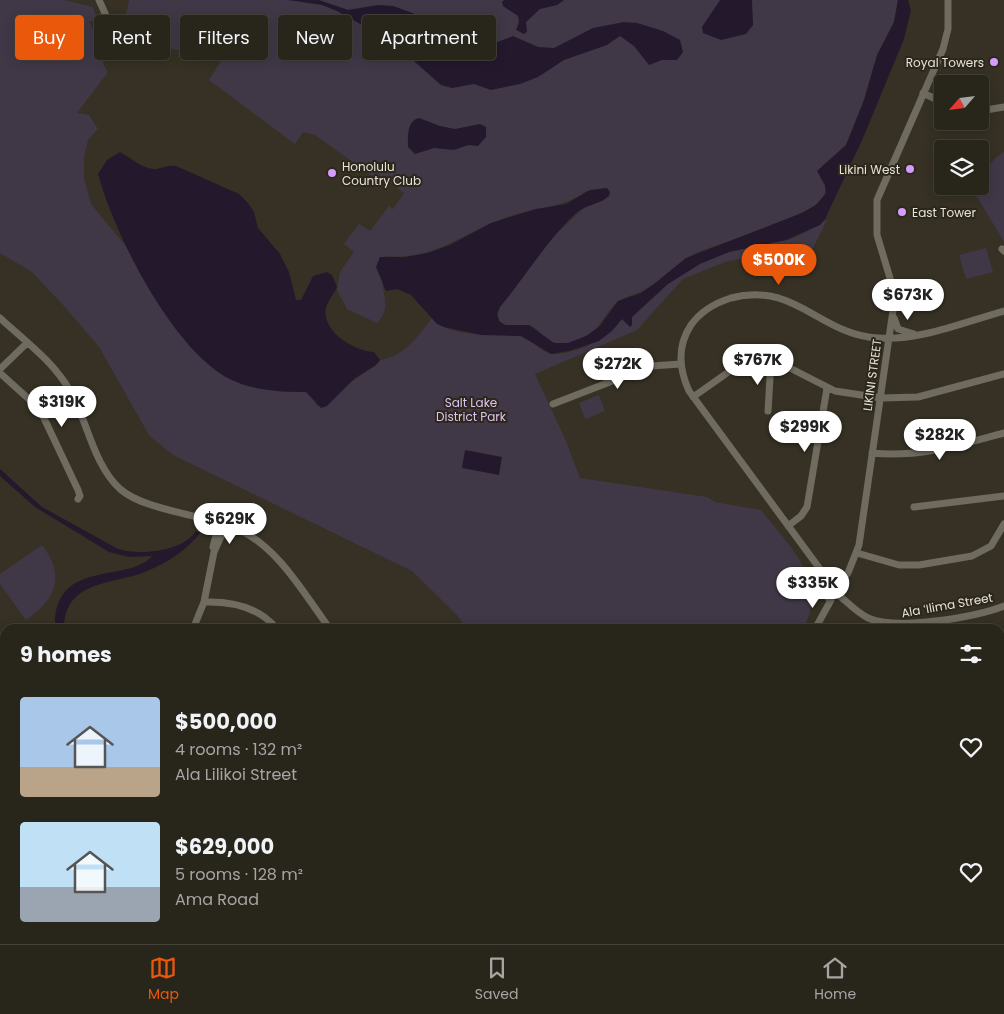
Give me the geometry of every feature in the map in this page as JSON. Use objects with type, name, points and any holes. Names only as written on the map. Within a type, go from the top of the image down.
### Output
[{"type":"street","points":[[99,0],[106,15]]},
{"type":"street","name":"LIKINI STREET","points":[[834,584],[848,573],[857,553],[893,310],[893,288],[877,234],[876,206],[888,170],[945,43],[949,15],[948,0]]},
{"type":"street","points":[[923,94],[934,99]]},
{"type":"street","points":[[989,110],[1004,107]]},
{"type":"street","points":[[818,624],[831,600],[841,597],[842,589],[834,584],[788,526],[693,397],[686,383],[681,364],[681,350],[686,334],[700,315],[718,303],[747,295],[780,298],[794,303],[847,332],[868,337],[888,338],[919,335],[1004,311]]},
{"type":"street","points":[[893,310],[898,329],[919,335]]},
{"type":"street","points":[[0,318],[46,360],[66,384],[80,411],[99,458],[118,487],[145,502],[222,524],[254,538],[273,555],[326,624]]},
{"type":"street","points":[[0,369],[25,341]]},
{"type":"street","points":[[693,397],[737,366],[756,360],[771,361],[789,367],[827,388],[852,395],[881,398],[908,398],[929,395],[1004,374]]},
{"type":"street","points":[[768,411],[771,361]]},
{"type":"street","points":[[553,404],[651,366],[681,364]]},
{"type":"street","points":[[0,373],[31,401],[43,416],[78,490],[80,496],[78,499]]},
{"type":"street","points":[[788,526],[801,516],[808,507],[827,388]]},
{"type":"street","points":[[872,453],[897,455],[924,453],[1004,433]]},
{"type":"street","points":[[914,507],[1004,496]]},
{"type":"street","points":[[195,624],[204,602],[222,524]]},
{"type":"street","points":[[857,553],[891,564],[909,566],[972,556],[991,546],[1004,524]]},
{"type":"street","points":[[831,600],[826,593],[826,588],[834,584]]},
{"type":"street","name":"Ala ʻIlima Street","points":[[841,597],[867,618],[894,624]]},
{"type":"street","points":[[204,602],[236,604],[250,608],[264,616],[272,624]]},
{"type":"street","name":"Ala ʻIlima Street","points":[[906,624],[981,613],[1004,606]]},
{"type":"green space","name":"Salt Lake District Park","points":[[0,0],[64,0],[93,7],[96,15],[94,15],[94,20],[89,22],[94,29],[94,60],[103,60],[108,72],[77,113],[89,115],[98,129],[88,140],[84,157],[84,178],[91,204],[130,251],[155,298],[192,349],[221,374],[251,387],[284,392],[306,392],[311,395],[317,406],[376,365],[380,360],[396,355],[410,345],[432,318],[451,330],[474,334],[520,336],[551,354],[576,350],[601,338],[622,319],[630,326],[632,325],[632,317],[641,306],[689,268],[730,252],[787,240],[827,220],[805,264],[780,250],[725,262],[683,279],[637,330],[535,374],[566,441],[580,478],[707,497],[715,502],[761,510],[793,550],[808,580],[811,595],[810,612],[805,624],[463,624],[456,614],[412,571],[173,455],[149,435],[99,347],[32,272],[0,253]]},
{"type":"green space","name":"Honolulu Country Club","points":[[129,0],[898,0],[894,22],[875,63],[864,100],[846,145],[842,151],[823,165],[820,178],[825,191],[822,199],[802,213],[693,254],[653,285],[618,301],[589,334],[575,341],[562,344],[550,341],[535,328],[503,324],[499,321],[498,316],[500,307],[553,237],[587,205],[604,200],[587,191],[568,201],[491,223],[434,250],[403,256],[385,256],[382,283],[385,307],[382,318],[377,323],[347,309],[337,290],[340,272],[354,252],[344,244],[359,224],[370,231],[389,206],[393,209],[404,193],[388,181],[385,185],[315,135],[303,132],[295,144],[209,80],[222,60],[268,60],[268,15],[180,15],[180,50],[170,49],[170,15],[126,15]]},
{"type":"green space","points":[[1004,152],[1004,242],[976,195],[989,195],[989,166]]},
{"type":"green space","points":[[986,248],[993,272],[966,279],[959,255]]},
{"type":"green space","points":[[599,395],[605,411],[585,419],[579,403]]},
{"type":"green space","points":[[42,545],[54,567],[54,586],[45,604],[26,620],[0,584],[0,574]]},
{"type":"shaded area","points":[[288,0],[319,0],[348,10],[378,5],[393,6],[417,15],[362,15],[362,25],[352,19],[352,15],[344,15],[322,5]]},
{"type":"shaded area","points":[[504,0],[564,0],[557,5],[540,9],[526,22],[527,32],[524,34],[516,30],[519,22],[518,16],[503,6],[502,2]]},
{"type":"shaded area","points":[[720,0],[752,0],[753,25],[746,34],[721,40],[703,33],[702,27]]},
{"type":"shaded area","points":[[898,0],[908,0],[911,10],[904,39],[863,138],[825,219],[820,225],[786,240],[729,252],[700,264],[668,284],[632,317],[632,325],[630,327],[622,319],[612,331],[599,341],[569,351],[551,354],[521,336],[481,335],[444,327],[437,324],[411,295],[397,289],[386,291],[376,267],[380,257],[405,257],[428,253],[450,245],[491,223],[536,209],[566,204],[590,190],[607,188],[610,192],[609,196],[579,211],[565,224],[545,247],[500,307],[497,314],[499,321],[505,325],[529,325],[554,343],[568,343],[586,336],[599,327],[618,301],[641,293],[686,258],[802,213],[816,205],[826,193],[825,185],[817,171],[846,145],[864,100],[877,55],[894,22]]},
{"type":"shaded area","points":[[624,22],[637,23],[663,31],[680,40],[683,52],[677,60],[662,60],[649,65],[634,46],[620,36],[607,45],[564,60],[538,77],[520,84],[491,90],[474,84],[452,88],[441,85],[413,60],[496,60],[496,42],[513,36],[538,47],[554,48],[593,28]]},
{"type":"shaded area","points":[[419,118],[440,126],[455,129],[480,124],[486,127],[486,137],[478,146],[468,145],[454,150],[434,148],[415,154],[408,147],[408,133],[412,122]]},
{"type":"shaded area","points":[[120,152],[147,168],[156,169],[176,166],[239,194],[254,212],[258,228],[280,254],[289,272],[296,300],[301,300],[313,276],[327,272],[332,275],[337,287],[326,308],[329,324],[334,332],[349,344],[374,352],[380,360],[376,365],[355,378],[327,406],[321,408],[306,392],[273,391],[240,384],[221,374],[201,358],[181,336],[146,283],[130,255],[106,199],[98,174],[107,160]]},
{"type":"shaded area","points":[[465,450],[502,457],[499,475],[462,468]]},
{"type":"shaded area","points":[[0,469],[42,507],[118,549],[138,552],[161,550],[182,543],[196,531],[200,533],[183,550],[162,564],[147,571],[94,586],[82,592],[72,601],[66,613],[65,624],[55,624],[57,606],[66,591],[78,582],[94,576],[127,569],[141,564],[152,556],[129,557],[109,552],[35,507],[0,476]]},
{"type":"place","name":"Royal Towers","points":[[994,62]]},
{"type":"place","name":"Likini West","points":[[910,169]]},
{"type":"place","name":"Honolulu Country Club","points":[[332,173]]},
{"type":"place","name":"East Tower","points":[[902,212]]}]
